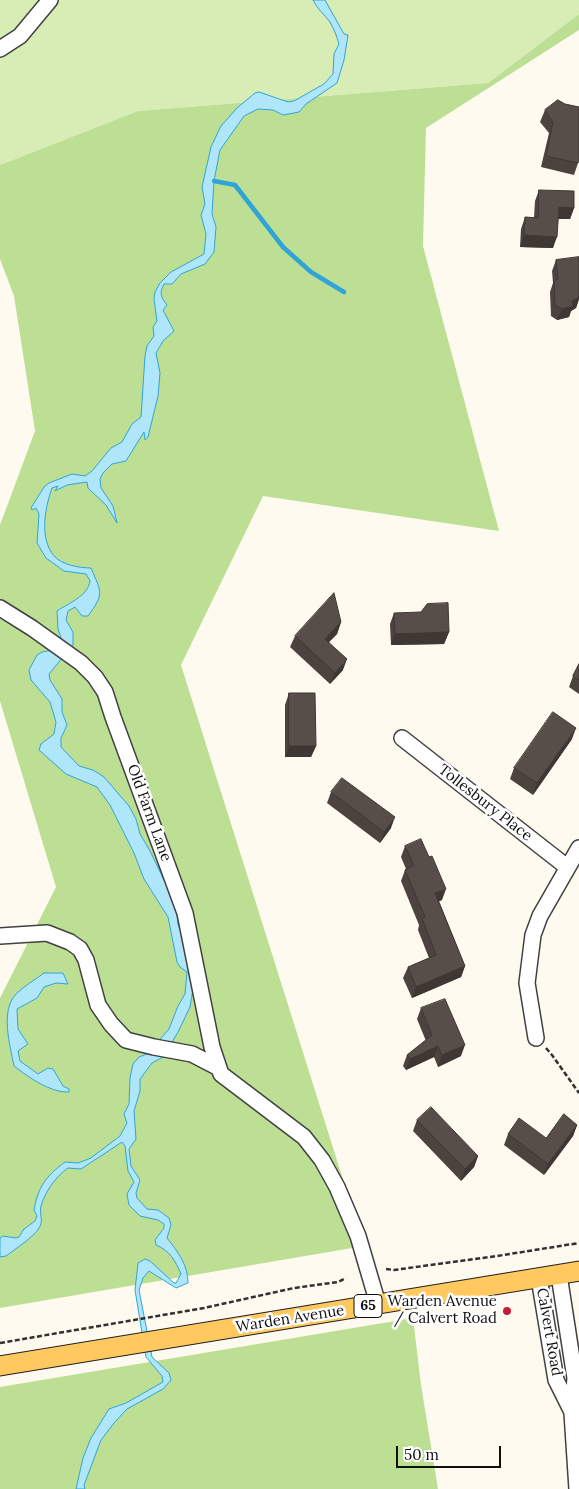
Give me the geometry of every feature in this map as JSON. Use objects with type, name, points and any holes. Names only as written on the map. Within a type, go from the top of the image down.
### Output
[{"type":"main road","name":"Warden Avenue","points":[[0,1366],[579,1271]]},
{"type":"street","points":[[0,49],[20,36],[50,0]]},
{"type":"street","name":"Old Farm Lane","points":[[0,608],[81,663],[95,676],[105,692],[185,913],[212,1046],[219,1068]]},
{"type":"street","name":"Tollesbury Place","points":[[402,738],[567,867]]},
{"type":"street","points":[[536,1038],[527,983],[533,935],[540,916],[579,848]]},
{"type":"street","points":[[0,936],[46,933],[70,942],[80,949],[86,960],[98,1005],[111,1024],[126,1040],[192,1054],[219,1068],[221,1074],[304,1137],[322,1160],[338,1187],[358,1236],[378,1304]]},
{"type":"street","name":"Calvert Road","points":[[559,1275],[575,1378],[572,1413],[576,1489]]},
{"type":"street","name":"Calvert Road","points":[[539,1278],[556,1380],[572,1413]]},
{"type":"path","points":[[536,1038],[552,1055],[579,1093]]},
{"type":"path","points":[[386,1269],[394,1270],[479,1259],[579,1243]]},
{"type":"path","points":[[0,1343],[204,1308],[294,1288],[338,1282],[346,1278]]},
{"type":"green space","points":[[0,0],[579,0],[579,14],[488,83],[138,111],[0,165]]},
{"type":"green space","points":[[579,14],[579,30],[426,128],[423,246],[499,531],[263,496],[181,665],[364,1246],[0,1308],[0,998],[56,887],[0,701],[0,525],[35,431],[14,296],[0,259],[0,165],[138,111],[488,83]]},
{"type":"green space","points":[[413,1318],[421,1385],[438,1489],[0,1489],[0,1387]]},
{"type":"water","points":[[313,0],[325,0],[344,34],[348,35],[344,60],[337,83],[306,104],[299,112],[283,115],[273,110],[258,109],[244,116],[220,150],[214,181],[212,214],[216,227],[214,252],[205,264],[181,274],[172,284],[164,284],[161,293],[167,305],[163,310],[174,331],[163,341],[156,353],[160,373],[158,396],[148,437],[145,440],[144,432],[126,461],[112,464],[100,479],[101,488],[113,506],[117,523],[106,505],[88,488],[87,482],[67,485],[55,491],[58,486],[52,488],[47,505],[45,532],[49,549],[57,559],[66,564],[91,568],[100,592],[97,602],[88,616],[82,616],[75,607],[68,611],[66,620],[73,632],[73,645],[49,674],[50,680],[62,699],[62,712],[67,725],[61,738],[61,747],[79,766],[93,770],[104,777],[129,806],[136,819],[140,834],[176,905],[178,924],[191,959],[194,984],[190,1007],[178,1032],[163,1057],[152,1063],[140,1079],[140,1091],[134,1111],[136,1139],[129,1149],[131,1166],[140,1180],[136,1193],[137,1198],[147,1209],[158,1210],[169,1218],[171,1225],[167,1238],[182,1259],[188,1276],[188,1283],[176,1288],[149,1271],[143,1278],[139,1290],[152,1357],[169,1373],[171,1380],[163,1389],[127,1409],[114,1423],[101,1440],[84,1485],[85,1489],[76,1489],[83,1458],[91,1438],[109,1409],[126,1403],[163,1382],[162,1376],[146,1357],[135,1290],[138,1263],[145,1259],[150,1261],[174,1283],[176,1283],[181,1274],[172,1256],[156,1245],[155,1240],[164,1228],[164,1224],[158,1220],[140,1216],[129,1205],[127,1194],[134,1182],[128,1171],[125,1146],[122,1142],[81,1169],[68,1168],[59,1175],[45,1195],[41,1209],[41,1223],[37,1231],[6,1256],[0,1257],[0,1238],[3,1236],[19,1237],[24,1229],[35,1221],[37,1216],[34,1210],[38,1195],[48,1177],[58,1167],[65,1162],[78,1163],[91,1158],[120,1136],[127,1123],[124,1114],[129,1104],[130,1078],[133,1064],[139,1057],[147,1054],[169,1029],[185,994],[187,972],[177,962],[168,917],[144,879],[134,853],[110,805],[97,787],[66,774],[39,750],[41,744],[54,734],[56,722],[50,702],[31,680],[29,670],[37,655],[52,650],[62,641],[58,629],[57,611],[82,595],[90,581],[86,574],[64,571],[46,558],[37,543],[39,514],[36,508],[32,510],[31,508],[44,487],[49,483],[72,474],[85,476],[92,471],[111,448],[122,442],[132,424],[141,417],[145,356],[147,346],[154,336],[153,327],[157,321],[155,292],[160,283],[171,272],[204,254],[206,234],[201,215],[205,204],[202,187],[211,147],[221,126],[237,108],[255,93],[259,92],[288,102],[294,101],[324,84],[333,74],[334,54],[339,44],[330,22]]},
{"type":"water","points":[[44,973],[63,973],[68,984],[56,983],[44,987],[37,998],[17,1009],[18,1029],[28,1044],[18,1051],[20,1061],[38,1074],[48,1068],[53,1069],[63,1086],[69,1089],[69,1092],[62,1092],[47,1087],[14,1066],[7,1019],[8,1009],[16,994]]},
{"type":"building","points":[[558,100],[565,104],[579,107],[578,163],[546,156],[553,122],[545,110]]},
{"type":"building","points":[[539,190],[574,191],[574,208],[559,207],[557,237],[524,235],[525,217],[538,218]]},
{"type":"building","points":[[579,257],[579,297],[572,301],[573,306],[562,309],[555,305],[554,281],[558,279],[556,260]]},
{"type":"building","points":[[334,593],[341,622],[325,639],[347,659],[335,673],[295,636]]},
{"type":"building","points":[[448,603],[449,632],[395,634],[394,613],[421,612],[427,604]]},
{"type":"building","points":[[579,664],[579,680],[573,676]]},
{"type":"building","points":[[289,693],[315,693],[316,746],[289,746]]},
{"type":"building","points":[[553,712],[576,728],[537,783],[514,768]]},
{"type":"building","points":[[342,778],[395,817],[384,832],[331,792]]},
{"type":"building","points":[[421,839],[429,857],[432,856],[446,889],[435,893],[465,966],[416,987],[408,967],[436,955],[422,918],[425,917],[405,870],[414,865],[405,846]]},
{"type":"building","points":[[445,999],[465,1045],[442,1055],[438,1046],[410,1059],[407,1055],[432,1035],[421,1008]]},
{"type":"building","points":[[431,1107],[478,1156],[465,1169],[417,1120]]},
{"type":"building","points":[[564,1114],[577,1125],[548,1164],[508,1134],[519,1118],[546,1138]]},
{"type":"waterway","points":[[214,181],[235,185],[283,247],[311,272],[344,292]]},
{"type":"place","name":"Warden Avenue / Calvert Road","points":[[507,1311]]}]
